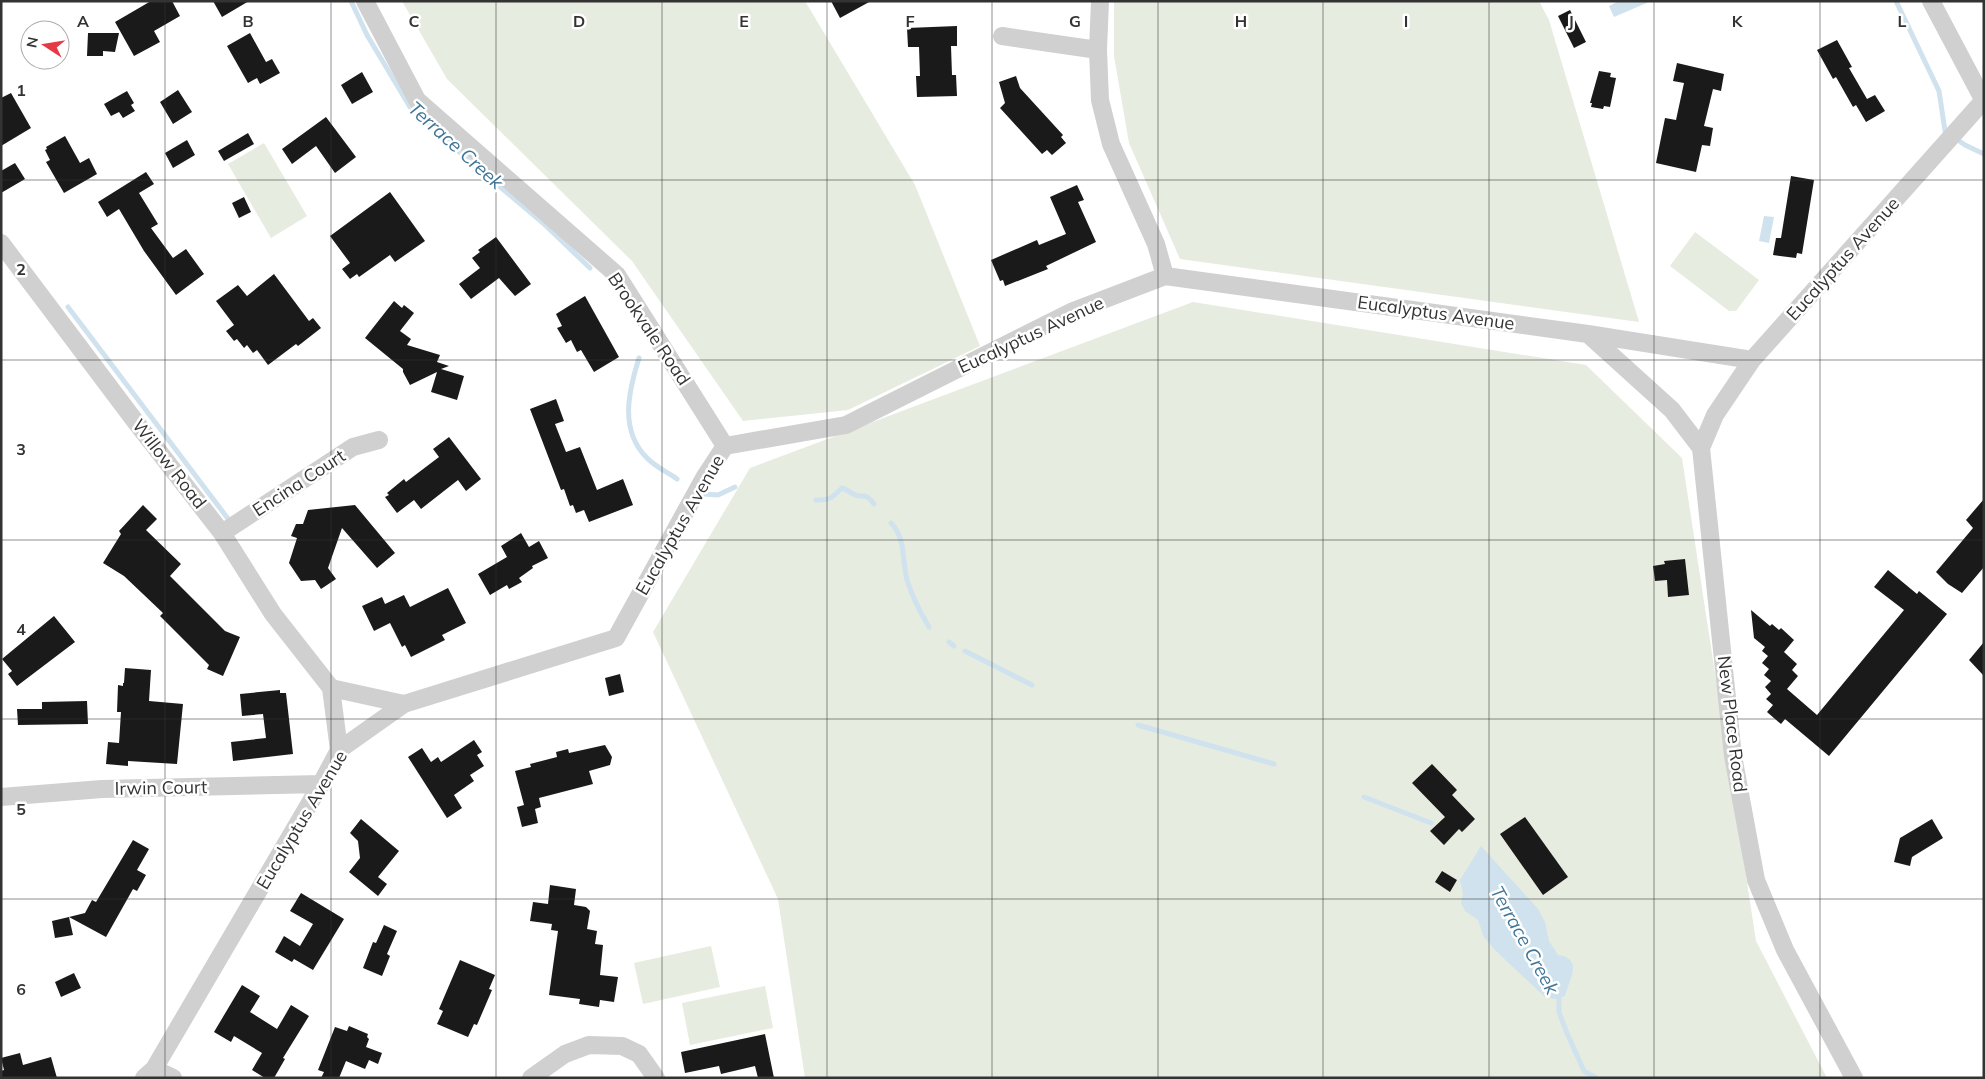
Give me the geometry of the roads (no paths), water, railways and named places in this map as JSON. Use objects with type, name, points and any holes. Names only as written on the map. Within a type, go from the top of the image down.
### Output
[{"type":"street","name":"Brookvale Road","points":[[365,1],[417,100],[617,274],[725,446]]},
{"type":"street","points":[[1100,1],[1098,50],[1100,100],[1111,144],[1156,244],[1165,276]]},
{"type":"street","points":[[1931,1],[1984,100]]},
{"type":"street","points":[[1002,36],[1098,50]]},
{"type":"street","name":"Eucalyptus Avenue","points":[[149,1073],[321,784],[339,750],[404,704],[616,638],[704,478],[725,446],[846,425],[1071,312],[1165,276],[1588,334],[1752,360],[1948,142],[1965,118],[1984,100]]},
{"type":"street","name":"Willow Road","points":[[1,243],[222,533],[274,614],[331,688]]},
{"type":"street","points":[[1588,334],[1672,410],[1701,448]]},
{"type":"street","name":"New Place Road","points":[[1752,360],[1714,416],[1701,448],[1733,756],[1756,880],[1785,950],[1854,1078]]},
{"type":"street","name":"Encina Court","points":[[222,533],[353,448],[379,440]]},
{"type":"street","points":[[339,750],[331,688],[404,704]]},
{"type":"street","name":"Irwin Court","points":[[1,798],[102,789],[321,784]]},
{"type":"street","points":[[531,1078],[565,1054],[589,1045],[622,1046],[639,1054],[656,1078]]},
{"type":"street","points":[[149,1073],[173,1078]]},
{"type":"water","points":[[1619,1],[1649,2],[1614,17],[1609,6]]},
{"type":"water","points":[[1764,216],[1774,217],[1769,243],[1759,241]]},
{"type":"water","points":[[1481,846],[1538,909],[1545,922],[1549,941],[1558,955],[1566,957],[1571,961],[1573,971],[1565,996],[1555,999],[1544,996],[1496,951],[1484,937],[1478,920],[1465,911],[1461,903],[1463,894],[1460,880]]},
{"type":"waterway","name":"Terrace Creek","points":[[351,1],[367,35],[410,107],[467,159],[543,223],[590,268]]},
{"type":"waterway","points":[[1896,1],[1939,91],[1945,131],[1965,145],[1984,154]]},
{"type":"waterway","points":[[68,307],[229,520]]},
{"type":"waterway","name":"Terrace Creek","points":[[639,358],[630,396],[629,422],[632,434],[646,457],[677,479]]},
{"type":"waterway","name":"Terrace Creek","points":[[703,494],[718,495],[735,487]]},
{"type":"waterway","name":"Terrace Creek","points":[[816,500],[828,499],[842,488],[856,496],[865,496],[874,504]]},
{"type":"waterway","name":"Terrace Creek","points":[[891,523],[899,536],[909,586],[916,604],[929,627]]},
{"type":"waterway","name":"Terrace Creek","points":[[949,642],[954,646]]},
{"type":"waterway","name":"Terrace Creek","points":[[965,651],[1032,685]]},
{"type":"waterway","name":"Terrace Creek","points":[[1138,725],[1274,764]]},
{"type":"waterway","name":"Terrace Creek","points":[[1364,797],[1431,823]]},
{"type":"waterway","name":"Terrace Creek","points":[[1556,994],[1559,998],[1559,1012],[1584,1071],[1596,1078]]}]
